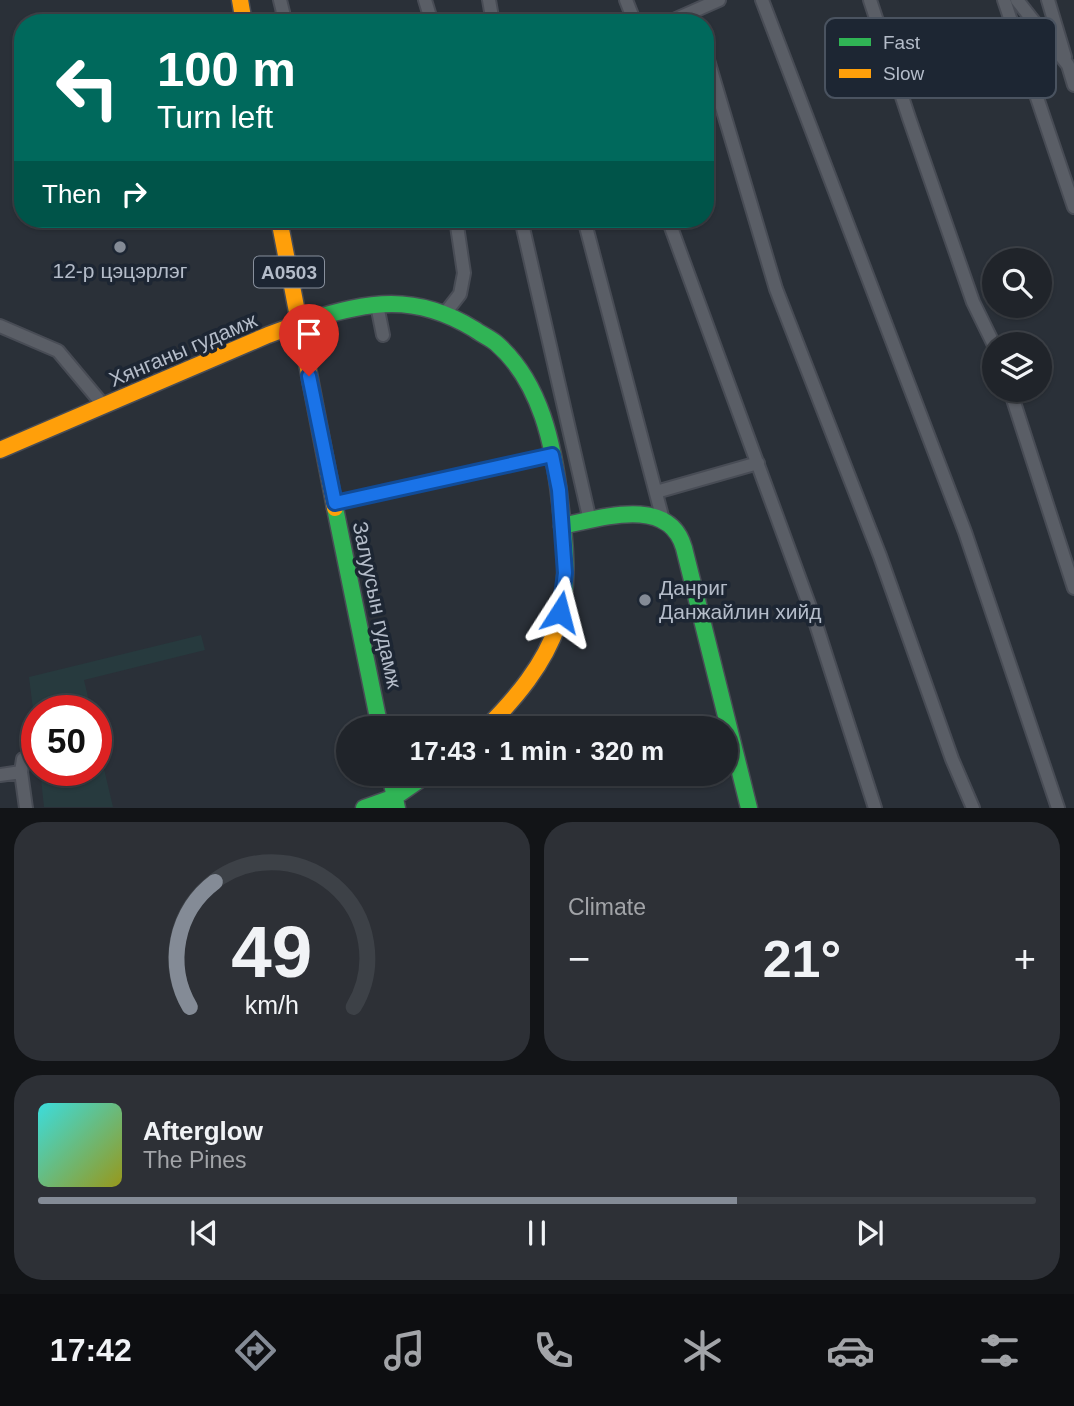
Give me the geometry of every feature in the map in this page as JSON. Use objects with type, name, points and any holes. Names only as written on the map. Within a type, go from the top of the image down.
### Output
[{"type":"main road","name":"A0503","points":[[281,228],[298,325]]},
{"type":"main road","name":"Хянганы гудамж","points":[[0,450],[298,325],[336,312],[377,304],[411,304],[497,344],[519,370],[547,426],[562,526],[565,573],[557,628],[533,675],[498,716]]},
{"type":"main road","name":"Залуусын гудамж","points":[[298,325],[378,716]]},
{"type":"main road","points":[[562,526],[637,514],[663,520],[674,527],[680,537],[749,807]]},
{"type":"main road","points":[[363,807],[396,802],[414,786]]},
{"type":"street","points":[[699,14],[719,0]]},
{"type":"street","points":[[762,0],[965,532],[1058,807]]},
{"type":"street","points":[[870,0],[876,18]]},
{"type":"street","points":[[1003,0],[1009,18]]},
{"type":"street","points":[[1017,0],[1031,18]]},
{"type":"street","points":[[1048,0],[1054,18]]},
{"type":"street","points":[[1056,26],[1074,85]]},
{"type":"street","points":[[1056,50],[1068,65]]},
{"type":"street","points":[[714,80],[776,289],[880,556],[952,759],[973,807]]},
{"type":"street","points":[[902,98],[969,289],[988,332]]},
{"type":"street","points":[[1037,98],[1074,207]]},
{"type":"street","points":[[442,317],[460,295],[464,273],[457,228]]},
{"type":"street","points":[[523,228],[590,521]]},
{"type":"street","points":[[586,228],[663,520]]},
{"type":"street","points":[[671,228],[814,618],[875,807]]},
{"type":"street","points":[[377,304],[383,335]]},
{"type":"street","points":[[0,326],[58,351],[104,406]]},
{"type":"street","points":[[1014,402],[1074,588]]},
{"type":"street","points":[[335,503],[552,455]]},
{"type":"street","points":[[656,492],[758,463]]},
{"type":"street","points":[[0,775],[22,765],[26,807]]},
{"type":"green space","points":[[201,635],[205,650],[84,680],[88,695],[31,695],[29,677]]},
{"type":"green space","points":[[42,786],[108,786],[113,807],[44,807]]},
{"type":"traffic: fast","points":[[306,321],[371,305],[412,305],[432,310],[474,329],[496,343],[511,359],[524,376],[543,416],[554,459],[565,548],[564,594],[558,624]]},
{"type":"traffic: fast","points":[[335,508],[378,716]]},
{"type":"traffic: fast","points":[[562,526],[632,514],[664,521],[676,532],[684,548],[749,808]]},
{"type":"traffic: fast","points":[[392,786],[397,808]]},
{"type":"traffic: fast","points":[[364,808],[395,797],[411,786]]},
{"type":"traffic: slow","points":[[240,0],[242,14]]},
{"type":"traffic: slow","points":[[281,228],[335,508]]},
{"type":"traffic: slow","points":[[0,450],[306,321]]},
{"type":"traffic: slow","points":[[497,716],[537,667],[558,624]]},
{"type":"place","name":"12-р цэцэрлэг","points":[[120,247]]},
{"type":"place","name":"Данриг Данжайлин хийд","points":[[645,600]]},
{"type":"route","points":[[309,376],[335,503],[552,455],[559,490],[565,573],[560,612]]}]
